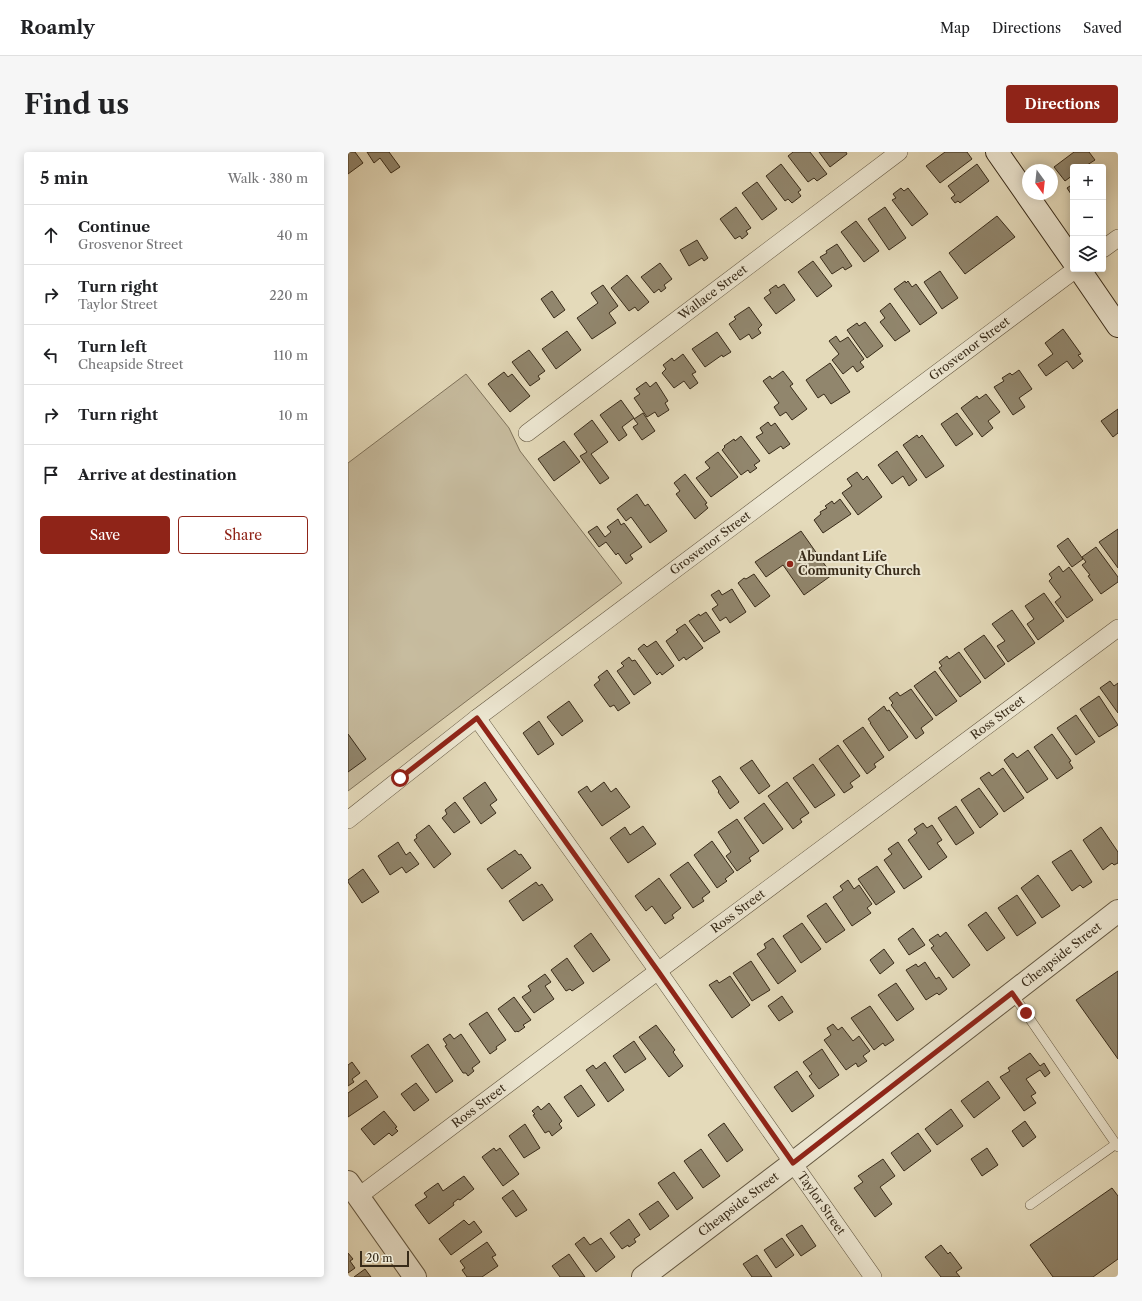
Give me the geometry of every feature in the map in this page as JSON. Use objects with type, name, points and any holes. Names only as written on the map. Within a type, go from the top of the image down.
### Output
[{"type":"street","name":"Wallace Street","points":[[527,433],[899,152]]},
{"type":"street","points":[[997,152],[1070,257]]},
{"type":"street","points":[[1106,247],[1118,238]]},
{"type":"street","name":"Grosvenor Street","points":[[348,820],[477,718],[1072,272]]},
{"type":"street","points":[[1081,272],[1118,326]]},
{"type":"street","name":"Ross Street","points":[[353,1189],[658,971],[1118,628]]},
{"type":"street","name":"Taylor Street","points":[[477,718],[658,971],[873,1277]]},
{"type":"street","name":"Cheapside Street","points":[[643,1277],[793,1163],[1118,911]]},
{"type":"street","points":[[353,1189],[415,1277]]},
{"type":"lane","points":[[1012,993],[1117,1145],[1030,1205]]},
{"type":"shaded area","points":[[466,374],[509,428],[520,451],[622,583],[348,791],[348,463]]},
{"type":"building","points":[[348,152],[355,152],[363,163],[348,174]]},
{"type":"building","points":[[367,152],[389,152],[400,167],[391,173],[380,158],[374,163]]},
{"type":"building","points":[[793,152],[810,152],[827,174],[817,181],[814,178],[808,182],[788,156]]},
{"type":"building","points":[[819,152],[846,152],[847,154],[830,167]]},
{"type":"building","points":[[945,152],[967,152],[972,159],[940,183],[926,166]]},
{"type":"building","points":[[1074,152],[1089,152],[1095,160],[1089,164],[1070,164],[1070,177],[1065,181],[1058,172],[1058,164]]},
{"type":"building","points":[[781,164],[801,190],[798,192],[801,196],[792,203],[788,199],[785,201],[766,176]]},
{"type":"building","points":[[977,164],[989,181],[960,203],[958,201],[955,203],[951,198],[955,195],[948,186]]},
{"type":"building","points":[[757,182],[777,209],[762,220],[742,193]]},
{"type":"building","points":[[901,188],[904,191],[908,188],[928,214],[912,226],[892,200],[896,198],[893,194]]},
{"type":"building","points":[[736,207],[751,228],[746,231],[748,234],[742,239],[740,236],[735,239],[720,219]]},
{"type":"building","points":[[885,207],[906,238],[889,250],[868,219]]},
{"type":"building","points":[[997,216],[1015,237],[965,274],[949,253]]},
{"type":"building","points":[[856,221],[879,251],[864,262],[841,232]]},
{"type":"building","points":[[697,240],[708,258],[704,261],[702,258],[689,266],[680,250]]},
{"type":"building","points":[[837,244],[852,266],[845,270],[843,267],[832,274],[820,257]]},
{"type":"building","points":[[813,261],[832,286],[817,297],[798,272]]},
{"type":"building","points":[[660,263],[672,279],[664,285],[666,288],[661,292],[659,289],[654,293],[641,277]]},
{"type":"building","points":[[940,271],[958,298],[942,309],[924,282]]},
{"type":"building","points":[[627,275],[649,302],[638,311],[635,307],[629,311],[611,288]]},
{"type":"building","points":[[905,281],[906,283],[908,281],[912,287],[916,284],[937,313],[920,325],[894,289]]},
{"type":"building","points":[[784,284],[795,300],[776,314],[764,298],[771,293],[769,290],[776,285],[778,288]]},
{"type":"building","points":[[603,285],[618,306],[609,313],[616,323],[592,339],[577,318],[598,303],[591,293]]},
{"type":"building","points":[[552,291],[565,310],[554,318],[541,299]]},
{"type":"building","points":[[890,303],[910,331],[895,341],[880,322],[885,318],[880,311]]},
{"type":"building","points":[[749,307],[762,325],[758,329],[761,333],[752,339],[749,334],[740,340],[729,324],[736,319],[734,317]]},
{"type":"building","points":[[865,322],[883,346],[867,358],[847,330],[857,323],[859,326]]},
{"type":"building","points":[[1063,329],[1081,354],[1078,355],[1083,361],[1073,369],[1067,361],[1046,376],[1038,365],[1053,354],[1045,343]]},
{"type":"building","points":[[567,331],[581,350],[556,369],[542,349]]},
{"type":"building","points":[[717,332],[731,352],[723,357],[722,355],[705,367],[692,349]]},
{"type":"building","points":[[836,336],[840,342],[848,337],[864,359],[860,362],[864,367],[857,372],[853,366],[843,374],[832,360],[839,354],[829,341]]},
{"type":"building","points":[[529,350],[545,371],[538,376],[540,379],[530,386],[512,362]]},
{"type":"building","points":[[683,354],[696,372],[692,374],[698,383],[690,389],[684,381],[674,388],[662,373],[666,369],[663,365],[672,358],[674,361]]},
{"type":"building","points":[[830,363],[850,392],[831,404],[824,394],[818,398],[806,380]]},
{"type":"building","points":[[1019,370],[1032,389],[1019,398],[1025,407],[1013,415],[994,387],[1004,381],[1002,378],[1010,373],[1012,375]]},
{"type":"building","points":[[783,371],[793,384],[790,386],[807,409],[792,420],[786,412],[780,416],[774,407],[779,403],[763,381],[770,376],[772,379]]},
{"type":"building","points":[[504,372],[508,377],[512,374],[530,396],[510,412],[488,384]]},
{"type":"building","points":[[646,382],[650,387],[656,382],[668,401],[665,403],[669,410],[658,417],[655,412],[647,417],[634,398],[640,394],[636,389]]},
{"type":"building","points":[[986,394],[1000,412],[988,421],[993,428],[982,437],[961,408],[977,396],[979,399]]},
{"type":"building","points":[[621,400],[634,418],[622,427],[627,435],[619,441],[600,415]]},
{"type":"building","points":[[1118,409],[1118,433],[1113,437],[1101,421]]},
{"type":"building","points":[[643,413],[655,431],[642,440],[633,427],[638,424],[634,419]]},
{"type":"building","points":[[957,413],[973,434],[956,446],[941,424]]},
{"type":"building","points":[[592,420],[608,442],[591,454],[609,478],[600,484],[580,456],[587,452],[574,434]]},
{"type":"building","points":[[768,422],[771,426],[775,423],[790,444],[783,449],[781,446],[769,454],[756,437],[763,433],[760,428]]},
{"type":"building","points":[[917,435],[919,438],[922,435],[944,466],[926,478],[903,445]]},
{"type":"building","points":[[741,436],[760,461],[754,465],[757,468],[750,473],[748,470],[741,475],[722,450],[725,447],[724,446],[734,439],[735,441]]},
{"type":"building","points":[[564,441],[580,462],[554,481],[538,459]]},
{"type":"building","points":[[897,451],[917,480],[909,486],[903,476],[892,484],[878,465]]},
{"type":"building","points":[[718,452],[738,477],[711,497],[696,478],[710,468],[705,462]]},
{"type":"building","points":[[857,472],[863,480],[867,476],[882,497],[858,515],[842,493],[852,486],[847,479]]},
{"type":"building","points":[[685,474],[707,503],[705,504],[708,508],[695,519],[676,494],[680,491],[674,483]]},
{"type":"building","points":[[637,494],[645,506],[648,504],[667,531],[650,543],[631,517],[626,521],[617,509]]},
{"type":"building","points":[[840,499],[851,514],[823,533],[814,520],[821,514],[820,512],[827,508],[825,506],[832,501],[834,504]]},
{"type":"building","points":[[618,519],[621,525],[624,523],[642,547],[630,555],[633,559],[626,564],[618,553],[616,555],[606,542],[599,547],[588,532],[597,526],[605,537],[611,532],[607,527]]},
{"type":"building","points":[[1118,529],[1118,568],[1099,542]]},
{"type":"building","name":"Abundant Life Community Church","points":[[801,531],[832,575],[804,595],[783,565],[766,577],[755,562]]},
{"type":"building","points":[[1068,538],[1083,559],[1072,567],[1057,546]]},
{"type":"building","points":[[1096,547],[1118,577],[1118,582],[1101,594],[1088,576],[1090,575],[1082,565],[1086,562],[1082,557]]},
{"type":"building","points":[[1059,566],[1063,572],[1069,567],[1093,600],[1067,618],[1055,602],[1061,597],[1049,581],[1052,578],[1049,574]]},
{"type":"building","points":[[754,574],[770,596],[755,607],[738,583],[744,578],[746,579]]},
{"type":"building","points":[[732,589],[746,612],[730,623],[726,617],[720,621],[712,609],[718,605],[711,595],[719,590],[722,595]]},
{"type":"building","points":[[1044,593],[1064,621],[1038,640],[1027,624],[1034,619],[1025,606]]},
{"type":"building","points":[[1012,610],[1035,643],[1008,662],[997,646],[1005,641],[992,624]]},
{"type":"building","points":[[706,612],[720,632],[704,642],[689,621],[699,614],[700,616]]},
{"type":"building","points":[[685,624],[703,648],[686,660],[684,657],[679,661],[666,641],[678,632],[676,630]]},
{"type":"building","points":[[984,635],[1005,664],[985,679],[964,649]]},
{"type":"building","points":[[656,641],[674,666],[662,675],[660,672],[657,675],[638,649],[644,644],[647,647]]},
{"type":"building","points":[[959,652],[981,682],[960,697],[939,668],[942,666],[939,662],[947,656],[949,659]]},
{"type":"building","points":[[629,657],[632,661],[635,660],[651,683],[634,695],[617,671],[624,666],[621,663]]},
{"type":"building","points":[[607,670],[630,703],[618,711],[614,705],[610,707],[594,685],[600,680],[598,677]]},
{"type":"building","points":[[935,671],[957,701],[936,716],[914,686]]},
{"type":"building","points":[[1110,681],[1114,686],[1118,683],[1118,713],[1100,688]]},
{"type":"building","points":[[911,689],[933,719],[921,728],[924,733],[916,739],[891,705],[893,703],[889,698],[897,692],[900,696]]},
{"type":"building","points":[[1099,696],[1118,725],[1099,737],[1080,709]]},
{"type":"building","points":[[569,701],[583,721],[562,736],[547,717]]},
{"type":"building","points":[[884,706],[887,711],[889,710],[908,737],[889,751],[868,719]]},
{"type":"building","points":[[1076,715],[1095,742],[1076,755],[1057,728]]},
{"type":"building","points":[[539,721],[554,744],[538,755],[523,733]]},
{"type":"building","points":[[863,727],[884,757],[874,764],[876,767],[867,774],[843,741]]},
{"type":"building","points":[[348,734],[366,759],[348,772]]},
{"type":"building","points":[[1052,734],[1071,761],[1069,762],[1073,768],[1057,779],[1034,747]]},
{"type":"building","points":[[838,745],[860,776],[850,783],[853,787],[844,793],[819,759]]},
{"type":"building","points":[[1028,750],[1048,779],[1027,793],[1004,760],[1013,753],[1017,758]]},
{"type":"building","points":[[752,760],[770,786],[759,794],[740,768]]},
{"type":"building","points":[[813,764],[835,795],[815,808],[793,778]]},
{"type":"building","points":[[1003,768],[1024,798],[1004,812],[980,778],[989,772],[992,776]]},
{"type":"building","points":[[720,776],[739,802],[730,809],[712,781]]},
{"type":"building","points":[[485,782],[497,800],[490,805],[496,813],[481,824],[463,798]]},
{"type":"building","points":[[604,782],[611,792],[616,788],[630,807],[602,826],[578,792],[587,786],[591,792]]},
{"type":"building","points":[[787,782],[809,813],[800,819],[802,822],[793,829],[768,796]]},
{"type":"building","points":[[979,788],[998,814],[980,828],[961,800]]},
{"type":"building","points":[[455,802],[470,822],[454,833],[442,818],[447,814],[445,810]]},
{"type":"building","points":[[764,803],[783,829],[763,844],[744,818]]},
{"type":"building","points":[[956,806],[974,833],[956,845],[938,818]]},
{"type":"building","points":[[737,819],[759,851],[749,858],[751,861],[737,871],[726,856],[731,852],[718,832]]},
{"type":"building","points":[[923,823],[927,828],[932,825],[942,840],[937,843],[947,857],[929,870],[908,840],[917,833],[914,829]]},
{"type":"building","points":[[429,825],[451,854],[434,868],[414,840],[417,838],[416,835]]},
{"type":"building","points":[[643,826],[656,844],[628,863],[610,838],[625,827],[630,835]]},
{"type":"building","points":[[1101,827],[1118,852],[1118,863],[1114,865],[1112,863],[1103,870],[1083,840]]},
{"type":"building","points":[[712,841],[734,872],[725,879],[727,881],[717,888],[694,855]]},
{"type":"building","points":[[398,842],[406,855],[410,852],[419,864],[406,873],[402,867],[390,875],[378,856]]},
{"type":"building","points":[[898,842],[922,877],[904,889],[884,860],[892,854],[888,849]]},
{"type":"building","points":[[515,850],[519,855],[521,854],[531,868],[502,889],[487,869]]},
{"type":"building","points":[[1071,850],[1092,882],[1083,888],[1080,885],[1072,891],[1052,862]]},
{"type":"building","points":[[688,862],[710,892],[702,898],[704,901],[693,908],[670,875]]},
{"type":"building","points":[[877,866],[895,892],[876,905],[858,879]]},
{"type":"building","points":[[363,869],[379,892],[362,903],[348,880]]},
{"type":"building","points":[[1038,875],[1060,906],[1042,918],[1021,888]]},
{"type":"building","points":[[659,878],[681,908],[672,915],[674,918],[665,924],[652,906],[646,911],[635,896]]},
{"type":"building","points":[[848,880],[854,889],[859,885],[872,904],[867,908],[871,913],[852,926],[833,897],[843,890],[840,886]]},
{"type":"building","points":[[536,882],[539,886],[542,884],[553,900],[523,921],[509,901]]},
{"type":"building","points":[[1017,895],[1036,923],[1017,936],[998,908]]},
{"type":"building","points":[[826,903],[845,930],[826,943],[807,916]]},
{"type":"building","points":[[986,912],[1005,938],[987,951],[968,925]]},
{"type":"building","points":[[802,923],[821,949],[801,963],[783,936]]},
{"type":"building","points":[[913,928],[925,945],[909,955],[898,939]]},
{"type":"building","points":[[946,932],[970,965],[953,978],[931,948],[934,946],[929,940],[938,934],[940,937]]},
{"type":"building","points":[[591,933],[610,960],[593,972],[574,946]]},
{"type":"building","points":[[773,938],[796,971],[778,984],[757,954],[766,948],[764,944]]},
{"type":"building","points":[[884,949],[894,963],[880,974],[870,960]]},
{"type":"building","points":[[567,958],[584,983],[572,991],[570,989],[566,991],[551,970]]},
{"type":"building","points":[[751,961],[770,990],[752,1001],[733,973]]},
{"type":"building","points":[[925,962],[936,979],[939,977],[947,989],[939,995],[937,993],[926,1000],[906,970],[916,964],[918,967]]},
{"type":"building","points":[[1118,971],[1118,1059],[1076,1000]]},
{"type":"building","points":[[545,974],[551,982],[545,986],[554,999],[534,1013],[522,997],[531,991],[528,986]]},
{"type":"building","points":[[730,976],[750,1005],[732,1018],[709,985],[717,980],[719,983]]},
{"type":"building","points":[[896,983],[914,1009],[897,1021],[878,995]]},
{"type":"building","points":[[782,996],[793,1012],[779,1021],[768,1006]]},
{"type":"building","points":[[514,997],[531,1020],[523,1025],[525,1027],[518,1032],[515,1032],[498,1009]]},
{"type":"building","points":[[870,1006],[894,1040],[885,1046],[883,1043],[874,1050],[851,1018]]},
{"type":"building","points":[[487,1012],[506,1040],[496,1047],[497,1049],[490,1054],[469,1024]]},
{"type":"building","points":[[833,1024],[838,1030],[842,1027],[853,1041],[859,1036],[870,1051],[863,1056],[867,1061],[858,1067],[856,1063],[846,1070],[824,1040],[831,1035],[827,1028]]},
{"type":"building","points":[[656,1025],[675,1050],[673,1052],[683,1066],[669,1077],[639,1037]]},
{"type":"building","points":[[450,1034],[454,1039],[461,1034],[480,1062],[472,1068],[474,1071],[468,1076],[466,1073],[463,1073],[445,1046],[447,1045],[443,1039]]},
{"type":"building","points":[[634,1041],[646,1059],[625,1073],[613,1056]]},
{"type":"building","points":[[428,1044],[453,1081],[436,1093],[411,1056]]},
{"type":"building","points":[[822,1049],[839,1075],[819,1089],[809,1076],[812,1074],[803,1062]]},
{"type":"building","points":[[1030,1053],[1040,1066],[1044,1063],[1050,1073],[1045,1077],[1040,1070],[1026,1079],[1036,1093],[1031,1096],[1036,1103],[1024,1111],[1000,1077],[1010,1071],[1008,1068]]},
{"type":"building","points":[[352,1062],[360,1073],[352,1079],[354,1082],[348,1086],[348,1065]]},
{"type":"building","points":[[605,1062],[624,1090],[608,1102],[586,1070],[593,1065],[596,1069]]},
{"type":"building","points":[[797,1071],[814,1096],[792,1112],[774,1087]]},
{"type":"building","points":[[366,1080],[378,1097],[348,1117],[348,1093]]},
{"type":"building","points":[[988,1081],[1000,1098],[974,1118],[961,1101]]},
{"type":"building","points":[[416,1083],[429,1100],[414,1111],[401,1094]]},
{"type":"building","points":[[581,1085],[595,1105],[578,1117],[564,1097]]},
{"type":"building","points":[[549,1103],[562,1121],[559,1124],[562,1128],[552,1136],[549,1131],[545,1133],[532,1111],[538,1106],[541,1110]]},
{"type":"building","points":[[951,1109],[963,1126],[937,1145],[925,1129]]},
{"type":"building","points":[[384,1111],[397,1127],[395,1128],[398,1131],[392,1136],[389,1133],[374,1145],[361,1129]]},
{"type":"building","points":[[1025,1121],[1036,1137],[1023,1147],[1012,1131]]},
{"type":"building","points":[[724,1123],[743,1150],[727,1162],[708,1135]]},
{"type":"building","points":[[525,1124],[540,1148],[524,1158],[509,1136]]},
{"type":"building","points":[[918,1133],[931,1151],[904,1171],[891,1153]]},
{"type":"building","points":[[494,1148],[496,1151],[500,1148],[519,1174],[503,1186],[482,1157]]},
{"type":"building","points":[[987,1148],[998,1165],[982,1176],[971,1159]]},
{"type":"building","points":[[701,1149],[720,1176],[703,1188],[684,1161]]},
{"type":"building","points":[[883,1159],[895,1176],[880,1187],[892,1204],[875,1217],[854,1188],[863,1182],[858,1176]]},
{"type":"building","points":[[674,1172],[693,1198],[677,1210],[658,1183]]},
{"type":"building","points":[[464,1176],[474,1189],[460,1200],[458,1199],[453,1203],[454,1205],[429,1224],[415,1205],[427,1197],[424,1193],[438,1183],[443,1191]]},
{"type":"building","points":[[1112,1188],[1118,1196],[1118,1259],[1093,1277],[1053,1277],[1030,1245]]},
{"type":"building","points":[[513,1190],[527,1210],[516,1217],[502,1198]]},
{"type":"building","points":[[658,1201],[669,1216],[650,1230],[639,1214]]},
{"type":"building","points":[[629,1219],[640,1235],[634,1239],[636,1242],[629,1247],[628,1245],[622,1249],[610,1233]]},
{"type":"building","points":[[464,1220],[469,1225],[474,1221],[482,1232],[451,1255],[439,1239]]},
{"type":"building","points":[[802,1225],[816,1246],[801,1256],[786,1235]]},
{"type":"building","points":[[584,1237],[590,1245],[601,1238],[615,1257],[596,1272],[575,1244]]},
{"type":"building","points":[[782,1238],[794,1255],[776,1268],[764,1250]]},
{"type":"building","points":[[487,1242],[496,1255],[492,1257],[498,1266],[482,1277],[467,1277],[462,1270],[465,1268],[460,1261]]},
{"type":"building","points":[[941,1245],[948,1254],[950,1252],[962,1268],[956,1272],[960,1277],[941,1277],[925,1257]]},
{"type":"building","points":[[348,1253],[353,1259],[350,1261],[355,1268],[348,1273]]},
{"type":"building","points":[[569,1254],[585,1277],[560,1277],[552,1266]]},
{"type":"building","points":[[757,1255],[772,1277],[752,1277],[743,1264]]},
{"type":"building","points":[[365,1269],[371,1277],[354,1277]]},
{"type":"place","name":"Abundant Life Community Church","points":[[790,564]]},
{"type":"route","points":[[400,778],[477,718],[793,1163],[1012,993],[1026,1013]]}]
